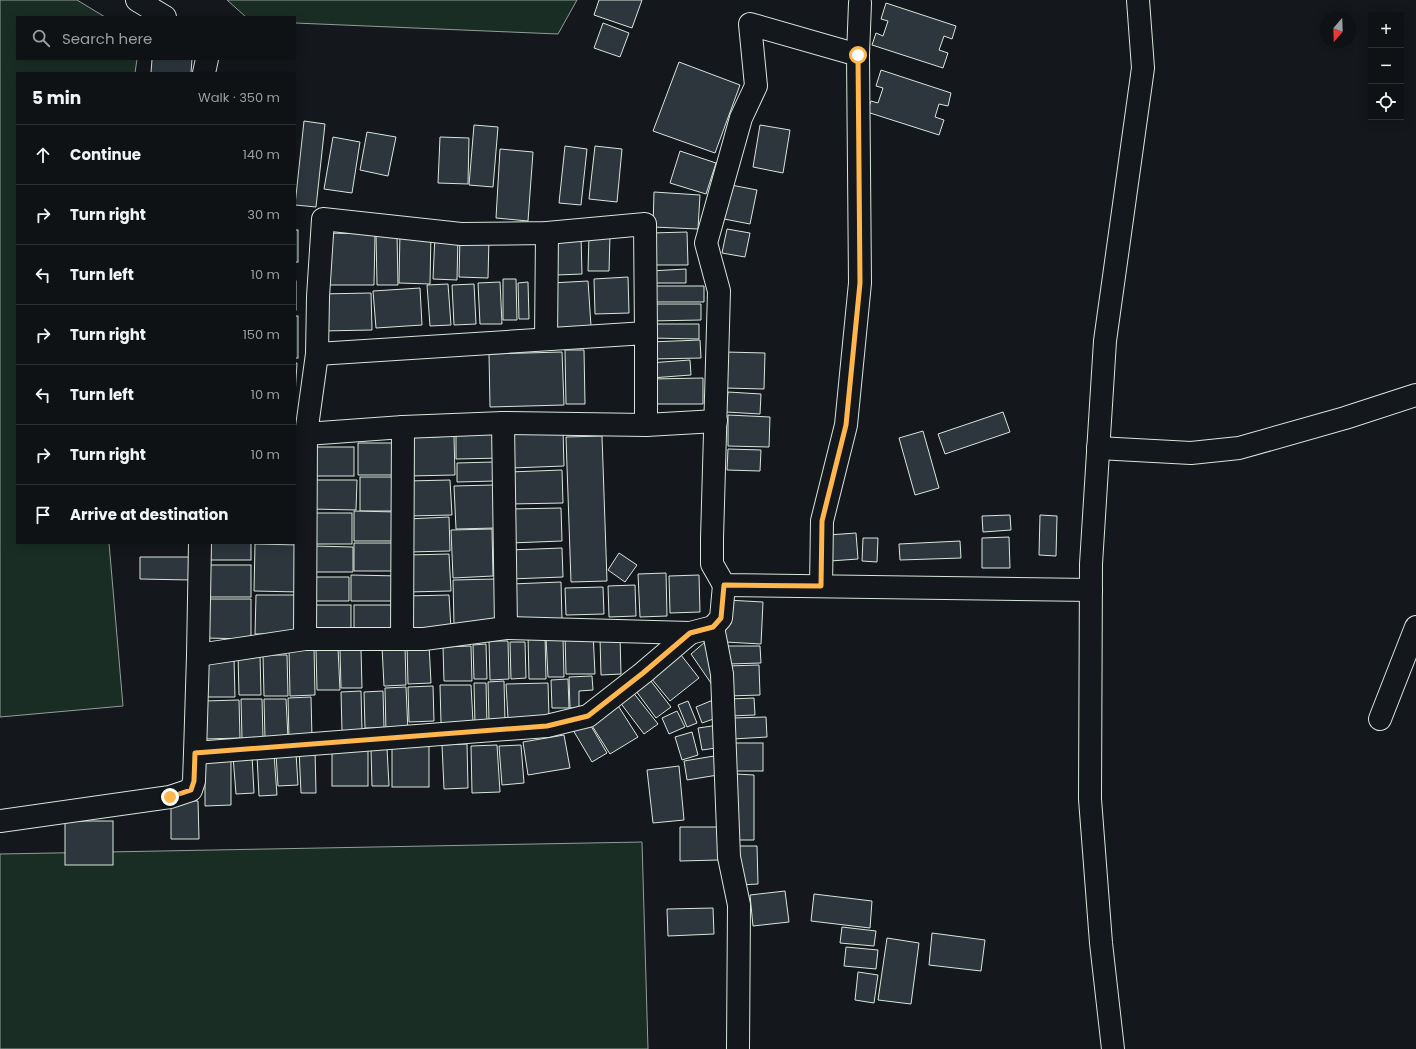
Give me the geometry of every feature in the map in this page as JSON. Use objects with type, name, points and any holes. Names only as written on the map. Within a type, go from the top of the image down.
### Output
[{"type":"street","points":[[137,0],[164,16]]},
{"type":"street","points":[[1112,1049],[1101,943],[1090,798],[1091,564],[1105,342],[1143,68],[1138,0]]},
{"type":"street","points":[[821,586],[822,521],[846,425],[860,283],[858,55],[860,3]]},
{"type":"street","points":[[198,655],[305,639],[424,639],[506,628],[690,633],[713,627],[721,618],[724,585],[712,564],[719,291],[706,243],[741,118],[756,86],[750,24],[858,55]]},
{"type":"street","points":[[204,72],[207,60]]},
{"type":"street","points":[[305,639],[306,434],[317,354],[318,297],[323,219],[460,234],[547,233],[646,224],[646,425]]},
{"type":"street","points":[[546,339],[547,233]]},
{"type":"street","points":[[317,354],[646,333]]},
{"type":"street","points":[[1098,448],[1191,453],[1239,448],[1345,418],[1416,395]]},
{"type":"street","points":[[306,434],[403,427],[503,423],[646,425],[716,421]]},
{"type":"street","points":[[503,423],[506,628]]},
{"type":"street","points":[[402,639],[403,427]]},
{"type":"street","points":[[0,821],[170,797],[191,790],[194,781],[200,544]]},
{"type":"street","points":[[724,585],[1091,590]]},
{"type":"street","points":[[713,627],[722,674],[729,857],[739,905],[738,1049]]},
{"type":"street","points":[[1380,719],[1416,627]]},
{"type":"street","points":[[195,753],[547,726],[588,716],[643,673],[690,633]]},
{"type":"green space","points":[[0,0],[77,0],[103,16],[16,16],[16,60],[137,60],[135,72],[16,72],[16,544],[109,544],[123,706],[0,717]]},
{"type":"green space","points":[[227,0],[577,0],[558,34],[296,23],[296,16],[245,16]]},
{"type":"green space","points":[[642,842],[648,1049],[0,1049],[0,854]]},
{"type":"building","points":[[599,0],[642,0],[632,28],[594,15]]},
{"type":"building","points":[[886,3],[956,26],[952,39],[944,36],[939,50],[948,53],[943,68],[872,45],[876,33],[883,36],[888,21],[881,19]]},
{"type":"building","points":[[603,23],[629,33],[620,57],[594,48]]},
{"type":"building","points":[[152,60],[192,60],[191,72],[151,72]]},
{"type":"building","points":[[679,62],[740,85],[715,153],[653,131]]},
{"type":"building","points":[[881,70],[951,93],[948,106],[939,104],[935,117],[944,120],[939,135],[867,112],[871,101],[878,103],[883,88],[876,86]]},
{"type":"building","points":[[304,121],[325,124],[316,207],[296,205]]},
{"type":"building","points":[[474,125],[498,127],[493,187],[469,185]]},
{"type":"building","points":[[760,125],[790,130],[783,173],[753,167]]},
{"type":"building","points":[[367,132],[396,137],[388,176],[360,170]]},
{"type":"building","points":[[333,137],[360,142],[352,193],[324,189]]},
{"type":"building","points":[[440,137],[469,138],[468,184],[438,183]]},
{"type":"building","points":[[565,146],[587,149],[581,205],[559,203]]},
{"type":"building","points":[[595,146],[622,149],[617,202],[589,199]]},
{"type":"building","points":[[500,149],[533,152],[528,221],[496,218]]},
{"type":"building","points":[[680,151],[716,163],[706,194],[670,183]]},
{"type":"building","points":[[726,184],[757,190],[750,224],[719,218]]},
{"type":"building","points":[[654,192],[700,195],[698,229],[653,227]]},
{"type":"building","points":[[727,229],[750,233],[745,257],[722,253]]},
{"type":"building","points":[[296,230],[298,230],[298,262],[296,262]]},
{"type":"building","points":[[400,232],[431,233],[430,284],[399,283]]},
{"type":"building","points":[[687,232],[688,265],[652,265],[651,233]]},
{"type":"building","points":[[325,233],[375,234],[374,285],[324,285]]},
{"type":"building","points":[[376,233],[397,233],[398,285],[377,285]]},
{"type":"building","points":[[435,235],[458,236],[457,280],[433,279]]},
{"type":"building","points":[[589,235],[610,235],[609,271],[588,271]]},
{"type":"building","points":[[555,236],[581,236],[582,274],[556,275]]},
{"type":"building","points":[[460,237],[489,238],[488,278],[459,277]]},
{"type":"building","points":[[686,269],[686,283],[650,283],[650,271]]},
{"type":"building","points":[[628,277],[629,313],[595,314],[594,279]]},
{"type":"building","points":[[503,279],[516,279],[517,320],[503,320]]},
{"type":"building","points":[[588,281],[591,326],[554,328],[551,283]]},
{"type":"building","points":[[500,282],[502,324],[480,324],[478,283]]},
{"type":"building","points":[[528,282],[529,319],[519,319],[518,283]]},
{"type":"building","points":[[448,284],[451,325],[430,326],[427,285]]},
{"type":"building","points":[[474,284],[476,324],[454,325],[452,285]]},
{"type":"building","points":[[649,286],[704,286],[704,302],[650,302]]},
{"type":"building","points":[[420,288],[422,325],[376,328],[373,291]]},
{"type":"building","points":[[371,293],[372,330],[321,331],[320,294]]},
{"type":"building","points":[[649,304],[701,304],[701,320],[649,321]]},
{"type":"building","points":[[296,316],[298,316],[298,358],[296,358]]},
{"type":"building","points":[[650,324],[699,324],[699,339],[650,338]]},
{"type":"building","points":[[700,340],[701,358],[651,359],[650,342]]},
{"type":"building","points":[[565,350],[584,350],[585,404],[566,404]]},
{"type":"building","points":[[562,352],[564,405],[490,407],[489,354]]},
{"type":"building","points":[[726,352],[765,353],[764,389],[725,388]]},
{"type":"building","points":[[690,360],[691,375],[651,378],[649,363]]},
{"type":"building","points":[[703,378],[703,404],[650,404],[650,379]]},
{"type":"building","points":[[728,392],[761,394],[760,414],[726,412]]},
{"type":"building","points":[[1003,412],[1010,432],[945,454],[938,434]]},
{"type":"building","points":[[728,415],[770,417],[769,447],[728,446]]},
{"type":"building","points":[[563,430],[564,466],[512,468],[511,432]]},
{"type":"building","points":[[923,431],[939,488],[915,495],[899,438]]},
{"type":"building","points":[[502,432],[502,458],[456,459],[456,433]]},
{"type":"building","points":[[454,436],[455,475],[408,476],[407,438]]},
{"type":"building","points":[[602,436],[607,581],[571,582],[566,437]]},
{"type":"building","points":[[358,443],[397,443],[396,475],[358,475]]},
{"type":"building","points":[[316,447],[354,447],[354,476],[316,476]]},
{"type":"building","points":[[728,449],[761,450],[760,471],[727,470]]},
{"type":"building","points":[[494,462],[495,481],[457,482],[457,463]]},
{"type":"building","points":[[562,470],[563,503],[510,504],[509,472]]},
{"type":"building","points":[[360,477],[397,477],[397,511],[360,511]]},
{"type":"building","points":[[311,480],[357,480],[356,510],[311,509]]},
{"type":"building","points":[[450,480],[452,515],[408,516],[407,481]]},
{"type":"building","points":[[493,485],[495,528],[456,529],[454,486]]},
{"type":"building","points":[[561,508],[562,541],[510,543],[509,509]]},
{"type":"building","points":[[354,511],[397,512],[397,541],[354,541]]},
{"type":"building","points":[[314,513],[352,513],[352,544],[314,544]]},
{"type":"building","points":[[1010,515],[1011,530],[983,532],[982,516]]},
{"type":"building","points":[[1040,515],[1057,516],[1056,556],[1039,555]]},
{"type":"building","points":[[449,517],[450,551],[408,552],[407,519]]},
{"type":"building","points":[[492,529],[493,576],[453,578],[451,530]]},
{"type":"building","points":[[856,533],[858,559],[830,561],[828,535]]},
{"type":"building","points":[[1009,537],[1010,568],[982,568],[982,538]]},
{"type":"building","points":[[863,538],[878,538],[877,562],[862,561]]},
{"type":"building","points":[[960,541],[961,558],[900,560],[899,544]]},
{"type":"building","points":[[354,543],[393,543],[394,571],[354,571]]},
{"type":"building","points":[[206,544],[251,544],[251,560],[206,560]]},
{"type":"building","points":[[255,544],[300,545],[299,592],[254,591]]},
{"type":"building","points":[[314,546],[353,547],[353,572],[314,572]]},
{"type":"building","points":[[562,548],[563,577],[510,579],[509,550]]},
{"type":"building","points":[[619,553],[637,565],[625,582],[608,570]]},
{"type":"building","points":[[449,554],[451,591],[408,592],[407,555]]},
{"type":"building","points":[[140,557],[191,557],[191,580],[140,579]]},
{"type":"building","points":[[205,565],[251,565],[251,597],[205,597]]},
{"type":"building","points":[[666,573],[667,616],[640,617],[638,574]]},
{"type":"building","points":[[351,575],[401,576],[401,601],[351,601]]},
{"type":"building","points":[[699,575],[700,612],[670,613],[669,576]]},
{"type":"building","points":[[313,577],[349,577],[349,601],[314,601]]},
{"type":"building","points":[[497,579],[498,624],[454,625],[453,580]]},
{"type":"building","points":[[561,582],[562,620],[512,622],[511,584]]},
{"type":"building","points":[[635,585],[636,616],[609,617],[608,586]]},
{"type":"building","points":[[603,587],[604,614],[566,615],[565,588]]},
{"type":"building","points":[[256,595],[295,595],[295,634],[255,634]]},
{"type":"building","points":[[449,595],[451,629],[407,631],[405,596]]},
{"type":"building","points":[[206,599],[251,599],[251,639],[206,638]]},
{"type":"building","points":[[727,600],[763,602],[761,644],[725,642]]},
{"type":"building","points":[[313,605],[351,605],[351,633],[313,633]]},
{"type":"building","points":[[354,605],[400,605],[400,631],[354,631]]},
{"type":"building","points":[[593,632],[595,674],[566,674],[565,633]]},
{"type":"building","points":[[545,635],[546,679],[529,679],[528,636]]},
{"type":"building","points":[[563,637],[564,677],[548,677],[546,638]]},
{"type":"building","points":[[620,637],[621,674],[601,675],[600,638]]},
{"type":"building","points":[[489,641],[508,641],[509,679],[490,680]]},
{"type":"building","points":[[510,642],[525,642],[526,678],[511,679]]},
{"type":"building","points":[[705,642],[720,682],[713,686],[691,654]]},
{"type":"building","points":[[429,644],[431,683],[408,684],[407,645]]},
{"type":"building","points":[[486,644],[487,679],[474,679],[473,645]]},
{"type":"building","points":[[405,646],[406,685],[384,686],[382,647]]},
{"type":"building","points":[[471,646],[472,681],[444,681],[443,647]]},
{"type":"building","points":[[728,646],[760,646],[761,663],[729,664]]},
{"type":"building","points":[[314,647],[315,695],[290,696],[289,648]]},
{"type":"building","points":[[338,648],[340,690],[317,690],[316,649]]},
{"type":"building","points":[[340,650],[361,650],[362,688],[341,688]]},
{"type":"building","points":[[238,655],[260,655],[261,695],[239,695]]},
{"type":"building","points":[[263,655],[287,655],[288,696],[264,696]]},
{"type":"building","points":[[681,655],[699,678],[670,701],[651,678]]},
{"type":"building","points":[[234,658],[235,697],[201,697],[200,659]]},
{"type":"building","points":[[759,665],[760,695],[728,696],[727,666]]},
{"type":"building","points":[[592,676],[593,690],[579,691],[579,708],[570,708],[569,677]]},
{"type":"building","points":[[647,676],[671,707],[656,718],[633,687]]},
{"type":"building","points":[[568,679],[569,708],[552,708],[551,680]]},
{"type":"building","points":[[504,681],[505,721],[489,721],[488,682]]},
{"type":"building","points":[[474,683],[486,683],[487,725],[475,725]]},
{"type":"building","points":[[548,683],[549,717],[508,718],[506,684]]},
{"type":"building","points":[[440,685],[471,685],[473,722],[441,723]]},
{"type":"building","points":[[433,686],[434,721],[409,722],[408,687]]},
{"type":"building","points":[[406,687],[408,732],[386,732],[385,688]]},
{"type":"building","points":[[361,691],[362,730],[342,731],[341,692]]},
{"type":"building","points":[[383,691],[384,728],[365,728],[364,692]]},
{"type":"building","points":[[632,691],[658,724],[644,734],[619,701]]},
{"type":"building","points":[[311,697],[312,738],[289,738],[288,698]]},
{"type":"building","points":[[754,698],[755,715],[729,716],[729,699]]},
{"type":"building","points":[[241,699],[262,699],[263,738],[242,739]]},
{"type":"building","points":[[264,699],[286,699],[288,738],[265,739]]},
{"type":"building","points":[[239,700],[240,738],[205,739],[204,701]]},
{"type":"building","points":[[713,700],[719,717],[702,723],[696,707]]},
{"type":"building","points":[[688,701],[697,723],[687,727],[678,705]]},
{"type":"building","points":[[617,704],[638,737],[610,754],[589,721]]},
{"type":"building","points":[[677,711],[685,727],[669,734],[662,718]]},
{"type":"building","points":[[766,717],[767,737],[733,739],[732,718]]},
{"type":"building","points":[[588,721],[607,753],[592,762],[573,730]]},
{"type":"building","points":[[719,725],[723,747],[702,750],[698,728]]},
{"type":"building","points":[[692,732],[698,755],[682,760],[675,737]]},
{"type":"building","points":[[564,735],[570,768],[528,775],[523,742]]},
{"type":"building","points":[[734,743],[763,743],[763,771],[734,771]]},
{"type":"building","points":[[467,744],[468,788],[444,789],[442,745]]},
{"type":"building","points":[[497,745],[500,792],[472,793],[471,746]]},
{"type":"building","points":[[521,745],[524,783],[502,785],[499,746]]},
{"type":"building","points":[[392,746],[429,746],[429,787],[392,787]]},
{"type":"building","points":[[332,747],[368,747],[368,786],[332,786]]},
{"type":"building","points":[[387,748],[389,786],[372,786],[371,749]]},
{"type":"building","points":[[299,749],[315,749],[316,793],[301,793]]},
{"type":"building","points":[[296,753],[298,785],[278,786],[276,754]]},
{"type":"building","points":[[274,754],[277,795],[259,796],[257,755]]},
{"type":"building","points":[[252,755],[254,793],[236,794],[233,756]]},
{"type":"building","points":[[720,755],[724,774],[687,780],[684,761]]},
{"type":"building","points":[[205,760],[231,760],[231,805],[205,806]]},
{"type":"building","points":[[679,766],[684,820],[653,823],[647,770]]},
{"type":"building","points":[[736,774],[754,775],[754,840],[736,840]]},
{"type":"building","points":[[171,801],[198,801],[199,839],[171,839]]},
{"type":"building","points":[[65,821],[113,821],[113,865],[65,865]]},
{"type":"building","points":[[680,827],[719,827],[719,860],[680,861]]},
{"type":"building","points":[[738,846],[757,846],[758,884],[740,885]]},
{"type":"building","points":[[785,891],[789,922],[753,926],[750,895]]},
{"type":"building","points":[[814,894],[872,901],[870,928],[811,921]]},
{"type":"building","points":[[713,908],[714,934],[668,936],[667,909]]},
{"type":"building","points":[[842,927],[876,931],[874,946],[840,943]]},
{"type":"building","points":[[932,933],[985,940],[981,971],[929,965]]},
{"type":"building","points":[[887,938],[919,943],[911,1004],[878,1000]]},
{"type":"building","points":[[846,947],[878,950],[876,969],[844,966]]},
{"type":"building","points":[[858,972],[878,975],[874,1003],[855,1000]]},
{"type":"route","points":[[170,797],[191,790],[194,781],[195,753],[547,726],[588,716],[643,673],[690,633],[713,627],[721,618],[724,585],[821,586],[822,521],[846,425],[860,283],[858,55]]}]
